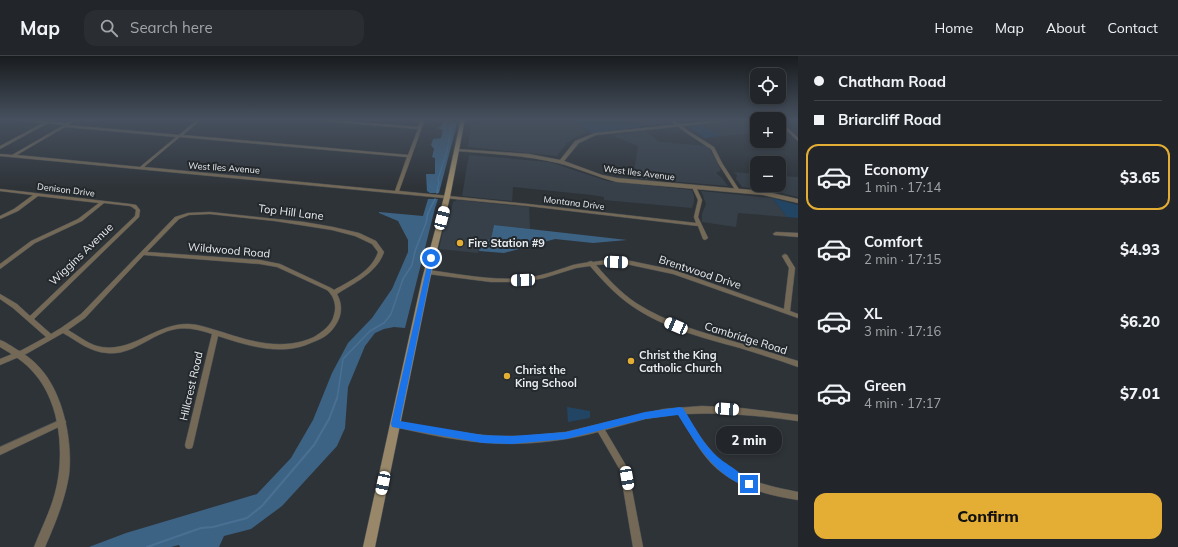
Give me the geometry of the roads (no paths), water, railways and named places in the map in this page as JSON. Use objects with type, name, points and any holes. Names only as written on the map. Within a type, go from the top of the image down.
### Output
[{"type":"main road","points":[[369,547],[428,272],[447,197],[459,142]]},
{"type":"street","points":[[0,148],[11,142]]},
{"type":"street","points":[[14,156],[38,142]]},
{"type":"street","points":[[140,169],[172,142]]},
{"type":"street","points":[[247,142],[409,156]]},
{"type":"street","points":[[397,192],[415,142]]},
{"type":"street","points":[[561,162],[577,142]]},
{"type":"street","points":[[704,142],[713,148],[720,163],[738,190]]},
{"type":"street","name":"West Iles Avenue","points":[[457,150],[538,157],[561,162],[609,178],[772,194],[798,201]]},
{"type":"street","name":"West Iles Avenue","points":[[0,155],[447,197]]},
{"type":"street","points":[[694,186],[700,199],[696,214],[698,225],[705,238]]},
{"type":"street","name":"Denison Drive","points":[[0,190],[130,205]]},
{"type":"street","points":[[0,218],[16,210],[37,194]]},
{"type":"street","name":"Montana Drive","points":[[447,197],[698,225]]},
{"type":"street","points":[[0,267],[33,242],[80,220],[103,202]]},
{"type":"street","name":"Wiggins Avenue","points":[[30,319],[136,216],[138,210],[134,206],[130,205]]},
{"type":"street","name":"Top Hill Lane","points":[[143,254],[177,218],[193,213],[210,213],[323,226],[359,235],[378,244],[381,252],[377,261],[350,283],[334,293]]},
{"type":"street","points":[[776,234],[798,235]]},
{"type":"street","points":[[0,362],[64,330],[83,316],[143,254]]},
{"type":"street","name":"Wildwood Road","points":[[143,254],[267,263],[289,270],[334,293]]},
{"type":"street","points":[[785,256],[795,268],[787,312]]},
{"type":"street","name":"Brentwood Drive","points":[[428,272],[491,280],[523,280],[544,276],[575,266],[591,263],[626,262],[674,272],[798,316]]},
{"type":"street","name":"Cambridge Road","points":[[591,263],[602,278],[616,291],[639,308],[653,316],[708,337],[798,364]]},
{"type":"street","points":[[64,330],[95,348],[110,351],[129,348],[162,330],[174,327],[189,326],[261,346],[283,347],[302,345],[320,336],[335,320],[338,306],[334,293]]},
{"type":"street","points":[[0,296],[30,319],[50,337]]},
{"type":"street","name":"Hillcrest Road","points":[[189,445],[216,333]]},
{"type":"street","points":[[0,343],[18,354],[36,369],[45,380],[62,422],[66,447],[62,484],[49,527],[39,547]]},
{"type":"street","points":[[395,424],[483,439],[512,440],[566,436],[645,416],[680,411],[727,409],[798,418]]},
{"type":"street","points":[[680,411],[705,450],[714,460],[730,473],[760,489],[798,496]]},
{"type":"street","points":[[0,452],[62,422]]},
{"type":"street","points":[[599,427],[624,470],[638,547]]},
{"type":"waterway","points":[[437,191],[439,183],[438,179],[449,142]]},
{"type":"waterway","points":[[337,399],[343,359],[370,331],[384,323],[391,314],[403,279],[412,265],[415,251],[426,223],[428,213],[435,199]]},
{"type":"waterway","points":[[147,547],[201,528],[213,527],[247,518],[262,506],[314,445],[329,419],[337,398]]},
{"type":"place","name":"Fire Station #9","points":[[460,243]]},
{"type":"place","name":"Christ the King Catholic Church","points":[[631,361]]},
{"type":"place","name":"Christ the King School","points":[[507,376]]}]
